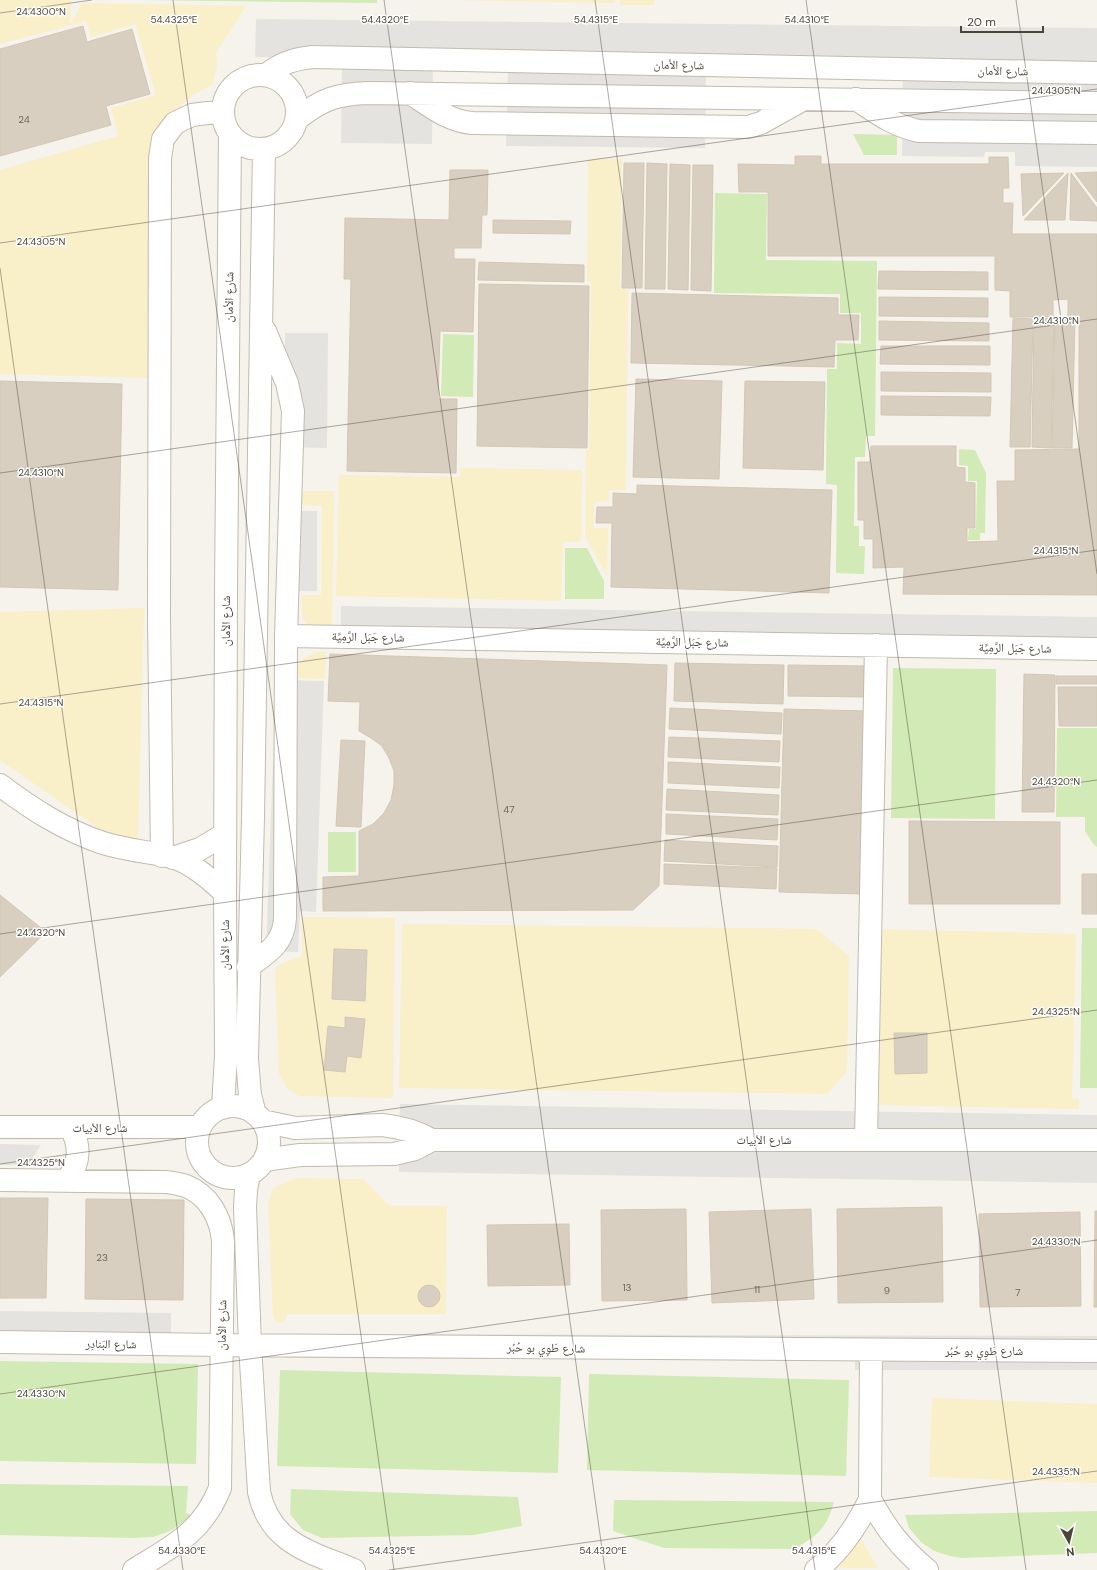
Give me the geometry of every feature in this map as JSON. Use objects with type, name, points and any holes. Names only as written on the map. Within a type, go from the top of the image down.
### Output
[{"type":"street","name":"شارع الأمان","points":[[266,75],[276,67],[288,61],[313,57],[1097,73]]},
{"type":"street","points":[[254,75],[266,75],[278,78],[287,85],[294,95],[298,106],[297,118],[293,130],[286,140],[275,146],[264,149],[251,148],[240,143],[230,134],[225,123],[223,111],[225,98],[232,87],[242,79],[254,75]]},
{"type":"street","points":[[297,118],[312,107],[330,98],[349,94],[410,93],[1097,103]]},
{"type":"street","points":[[410,93],[444,115],[462,122],[472,123],[748,127],[761,123],[804,99]]},
{"type":"street","points":[[856,99],[892,122],[905,128],[919,131],[1097,133]]},
{"type":"street","points":[[167,857],[159,617],[160,158],[163,139],[175,123],[192,115],[223,111]]},
{"type":"street","name":"شارع الأمان","points":[[222,1108],[226,1055],[226,584],[230,134]]},
{"type":"street","name":"شارع الأمان","points":[[258,1117],[250,1095],[247,1059],[248,967],[253,817],[264,149]]},
{"type":"street","points":[[248,967],[277,945],[281,939],[285,925],[286,636],[293,411],[287,383],[262,324]]},
{"type":"street","name":"شارع جَبَل الرَّمِيَّة","points":[[286,636],[1097,650]]},
{"type":"street","points":[[866,1140],[876,646]]},
{"type":"street","points":[[0,784],[28,806],[53,822],[78,834],[103,843],[129,850],[167,857],[200,873],[225,893]]},
{"type":"street","points":[[167,857],[200,849],[225,825],[253,817]]},
{"type":"street","points":[[257,1167],[240,1178],[230,1178],[220,1176],[211,1171],[204,1164],[199,1156],[197,1136],[200,1127],[213,1112],[222,1108],[233,1106],[244,1108],[258,1117],[267,1130],[269,1140],[268,1150],[257,1167],[245,1207],[250,1345],[259,1492],[267,1517],[285,1538],[297,1545],[354,1570]]},
{"type":"street","name":"شارع الأبيات","points":[[258,1117],[295,1128],[382,1125],[409,1129],[432,1140],[1097,1140]]},
{"type":"street","name":"شارع الأبيات","points":[[0,1127],[200,1127]]},
{"type":"street","points":[[62,1180],[77,1164],[79,1154],[77,1141],[71,1128]]},
{"type":"street","name":"شارع الأبيات","points":[[257,1167],[300,1155],[394,1154],[416,1149],[432,1140]]},
{"type":"street","name":"شارع الأمان","points":[[0,1180],[167,1182],[187,1186],[202,1196],[211,1205],[218,1217],[222,1229],[223,1241],[220,1488],[209,1512],[194,1530],[175,1545],[134,1570]]},
{"type":"street","name":"شارع البَنادِر","points":[[0,1342],[222,1345]]},
{"type":"street","name":"شارع طَوِي بو حُبُر","points":[[222,1345],[1097,1351]]},
{"type":"street","points":[[816,1570],[835,1554],[849,1537],[861,1518],[870,1499],[870,1350]]},
{"type":"street","points":[[870,1499],[881,1520],[895,1539],[911,1557],[927,1570]]},
{"type":"green space","points":[[142,0],[377,0],[377,3]]},
{"type":"green space","points":[[853,134],[897,135],[897,155],[864,155]]},
{"type":"green space","points":[[715,193],[767,194],[766,260],[877,261],[875,436],[866,436],[865,457],[855,457],[854,526],[859,526],[859,546],[865,546],[864,574],[836,573],[837,485],[826,484],[827,369],[837,369],[837,343],[861,344],[861,313],[840,313],[840,294],[714,293]]},
{"type":"green space","points":[[443,334],[474,335],[473,397],[441,396]]},
{"type":"green space","points":[[959,449],[975,450],[986,473],[985,533],[980,533],[980,540],[968,540],[969,529],[976,529],[977,481],[968,481],[968,466],[959,465]]},
{"type":"green space","points":[[565,548],[587,548],[604,581],[604,599],[565,599]]},
{"type":"green space","points":[[893,668],[996,669],[995,819],[891,818]]},
{"type":"green space","points":[[1057,728],[1097,728],[1097,847],[1085,831],[1085,817],[1056,817]]},
{"type":"green space","points":[[328,832],[356,832],[356,872],[328,872]]},
{"type":"green space","points":[[1082,928],[1097,928],[1097,1088],[1080,1088]]},
{"type":"green space","points":[[0,1361],[198,1364],[196,1464],[0,1461]]},
{"type":"green space","points":[[280,1370],[561,1377],[558,1473],[277,1466]]},
{"type":"green space","points":[[589,1374],[849,1380],[846,1476],[587,1470]]},
{"type":"green space","points":[[0,1484],[188,1486],[186,1513],[193,1516],[170,1531],[153,1537],[133,1538],[0,1535]]},
{"type":"green space","points":[[291,1489],[518,1497],[522,1526],[474,1535],[322,1538],[303,1530],[290,1514]]},
{"type":"green space","points":[[614,1500],[834,1502],[828,1519],[820,1531],[808,1541],[793,1549],[664,1548],[613,1531]]},
{"type":"green space","points":[[1097,1511],[1097,1553],[962,1558],[934,1551],[921,1542],[909,1528],[905,1515]]},
{"type":"sand","points":[[0,0],[71,0],[70,25],[82,3],[246,6],[216,53],[217,66],[212,85],[193,95],[159,124],[152,378],[0,374],[0,170],[118,136],[111,108],[156,95],[135,24],[91,37],[86,21],[0,44]]},
{"type":"sand","points":[[445,0],[615,0],[615,3]]},
{"type":"sand","points":[[620,0],[655,0],[654,5],[620,5]]},
{"type":"sand","points":[[588,159],[622,159],[620,289],[628,290],[626,490],[609,490],[609,501],[594,502],[594,528],[608,528],[607,576],[585,536],[586,450],[589,450],[591,282],[587,282]]},
{"type":"sand","points":[[460,468],[582,470],[581,542],[563,542],[561,601],[336,596],[339,475],[460,477]]},
{"type":"sand","points":[[306,491],[334,491],[332,630],[312,630],[302,618],[302,595],[321,595],[322,506],[297,505],[297,497]]},
{"type":"sand","points":[[144,608],[138,842],[114,839],[0,760],[0,612]]},
{"type":"sand","points":[[318,652],[326,652],[325,679],[295,678],[295,673],[301,661]]},
{"type":"sand","points":[[302,917],[395,918],[393,1098],[299,1096],[287,1088],[279,1074],[275,970],[282,963],[302,956]]},
{"type":"sand","points":[[402,924],[817,929],[849,956],[847,1071],[827,1094],[399,1088]]},
{"type":"sand","points":[[877,929],[1076,934],[1072,1098],[1079,1099],[1079,1109],[879,1105],[879,1063],[873,1063]]},
{"type":"sand","points":[[296,1178],[363,1179],[390,1206],[447,1206],[446,1314],[287,1314],[286,1320],[281,1323],[276,1322],[273,1317],[268,1204],[273,1188]]},
{"type":"sand","points":[[932,1398],[1097,1404],[1097,1483],[929,1477]]},
{"type":"sand","points":[[858,1534],[878,1568],[839,1568]]},
{"type":"shaded area","points":[[256,19],[1097,28],[1097,167],[1015,166],[1015,152],[985,152],[984,157],[902,156],[903,69],[706,67],[705,148],[506,146],[508,65],[433,64],[432,144],[341,143],[342,58],[255,57]]},
{"type":"shaded area","points":[[285,333],[328,333],[327,448],[284,447]]},
{"type":"shaded area","points":[[282,511],[317,511],[317,591],[282,591]]},
{"type":"shaded area","points":[[341,606],[1097,617],[1097,640],[341,629]]},
{"type":"shaded area","points":[[276,680],[324,681],[316,912],[300,911],[298,952],[266,951]]},
{"type":"shaded area","points":[[400,1104],[1097,1115],[1097,1183],[399,1172]]},
{"type":"shaded area","points":[[0,1144],[41,1145],[28,1165],[0,1165]]},
{"type":"shaded area","points":[[0,1311],[171,1313],[171,1347],[0,1344]]},
{"type":"shaded area","points":[[284,1334],[1097,1336],[1097,1370],[855,1370],[855,1360],[284,1358]]},
{"type":"building","points":[[83,26],[87,42],[132,29],[150,94],[106,106],[111,125],[0,156],[0,49]]},
{"type":"building","points":[[795,156],[821,156],[821,164],[989,164],[989,157],[1008,157],[1009,188],[1003,188],[1003,203],[1013,203],[1012,234],[1097,234],[1097,595],[903,594],[904,567],[873,568],[873,539],[864,539],[864,520],[858,520],[858,462],[870,462],[871,446],[956,446],[956,467],[965,468],[965,482],[975,483],[975,528],[967,528],[967,542],[998,541],[997,481],[1015,481],[1015,450],[1079,449],[1079,318],[1068,318],[1068,299],[1053,300],[1053,317],[1010,317],[1010,291],[995,290],[995,256],[768,256],[768,192],[739,192],[738,164],[795,165]]},
{"type":"building","points":[[624,163],[644,163],[642,288],[622,288]]},
{"type":"building","points":[[647,163],[667,164],[665,289],[645,289]]},
{"type":"building","points":[[670,164],[690,165],[688,290],[668,289]]},
{"type":"building","points":[[693,165],[713,165],[711,291],[691,290]]},
{"type":"building","points":[[450,170],[488,170],[487,215],[482,215],[481,248],[454,248],[454,259],[475,259],[473,332],[440,331],[438,399],[457,399],[456,473],[347,471],[351,279],[344,279],[345,218],[449,220]]},
{"type":"building","points":[[1097,172],[1097,202],[1075,173]]},
{"type":"building","points":[[1064,173],[1023,216],[1021,174]]},
{"type":"building","points":[[1068,173],[1065,220],[1024,220]]},
{"type":"building","points":[[1071,173],[1097,208],[1097,221],[1070,220]]},
{"type":"building","points":[[493,220],[571,221],[570,234],[493,233]]},
{"type":"building","points":[[479,262],[584,265],[584,282],[478,280]]},
{"type":"building","points":[[879,271],[988,272],[988,290],[878,289]]},
{"type":"building","points":[[479,284],[589,286],[587,448],[477,446]]},
{"type":"building","points":[[632,293],[838,298],[838,315],[859,315],[858,340],[835,340],[834,367],[631,363]]},
{"type":"building","points":[[879,297],[988,298],[988,317],[879,316]]},
{"type":"building","points":[[1013,318],[1033,319],[1030,447],[1010,447]]},
{"type":"building","points":[[1034,318],[1054,319],[1051,448],[1032,447]]},
{"type":"building","points":[[1055,319],[1075,319],[1072,448],[1052,448]]},
{"type":"building","points":[[879,321],[989,323],[989,341],[879,340]]},
{"type":"building","points":[[881,346],[990,346],[990,365],[880,364]]},
{"type":"building","points":[[881,372],[991,373],[991,392],[881,391]]},
{"type":"building","points":[[636,379],[722,381],[719,479],[633,477]]},
{"type":"building","points":[[0,381],[122,384],[118,590],[0,587]]},
{"type":"building","points":[[745,381],[825,382],[823,470],[743,468]]},
{"type":"building","points":[[881,396],[991,397],[990,416],[881,415]]},
{"type":"building","points":[[637,485],[832,490],[829,593],[611,587],[612,523],[596,523],[597,507],[613,507],[613,493],[637,494]]},
{"type":"building","points":[[330,654],[667,665],[659,886],[633,910],[323,911],[323,877],[359,876],[359,831],[373,824],[384,813],[391,800],[394,785],[394,771],[382,746],[359,731],[360,702],[328,701]]},
{"type":"building","points":[[675,663],[784,665],[783,704],[674,701]]},
{"type":"building","points":[[788,665],[868,666],[867,697],[788,696]]},
{"type":"building","points":[[1024,674],[1055,675],[1054,812],[1022,812]]},
{"type":"building","points":[[1056,676],[1097,676],[1097,684],[1056,684]]},
{"type":"building","points":[[1058,687],[1097,687],[1097,726],[1059,726]]},
{"type":"building","points":[[670,708],[782,713],[781,734],[669,729]]},
{"type":"building","points":[[784,709],[868,711],[863,894],[779,892]]},
{"type":"building","points":[[669,737],[780,741],[779,762],[668,757]]},
{"type":"building","points":[[341,740],[365,741],[361,827],[336,826]]},
{"type":"building","points":[[668,762],[780,767],[779,788],[668,783]]},
{"type":"building","points":[[667,789],[779,795],[778,815],[666,810]]},
{"type":"building","points":[[666,814],[778,819],[777,840],[666,834]]},
{"type":"building","points":[[909,821],[1060,822],[1060,904],[909,904]]},
{"type":"building","points":[[665,840],[778,846],[777,867],[664,861]]},
{"type":"building","points":[[664,864],[777,868],[776,889],[664,884]]},
{"type":"building","points":[[1082,874],[1097,874],[1097,914],[1082,914]]},
{"type":"building","points":[[0,895],[46,932],[0,977]]},
{"type":"building","points":[[334,949],[367,950],[365,1001],[332,999]]},
{"type":"building","points":[[345,1017],[365,1019],[361,1058],[347,1056],[345,1072],[324,1070],[328,1026],[345,1028]]},
{"type":"building","points":[[894,1033],[927,1033],[927,1073],[895,1074]]},
{"type":"building","points":[[0,1198],[48,1198],[46,1298],[0,1298]]},
{"type":"building","points":[[86,1199],[184,1200],[183,1300],[85,1299]]},
{"type":"building","points":[[942,1207],[943,1302],[838,1303],[837,1209]]},
{"type":"building","points":[[686,1209],[687,1300],[602,1301],[601,1210]]},
{"type":"building","points":[[811,1209],[814,1299],[712,1303],[709,1212]]},
{"type":"building","points":[[1095,1211],[1097,1211],[1097,1307],[1094,1307]]},
{"type":"building","points":[[1080,1212],[1081,1306],[980,1307],[979,1214]]},
{"type":"building","points":[[569,1224],[570,1285],[488,1286],[487,1225]]},
{"type":"building","points":[[425,1285],[433,1285],[440,1292],[440,1300],[433,1307],[425,1307],[418,1300],[418,1292]]}]
